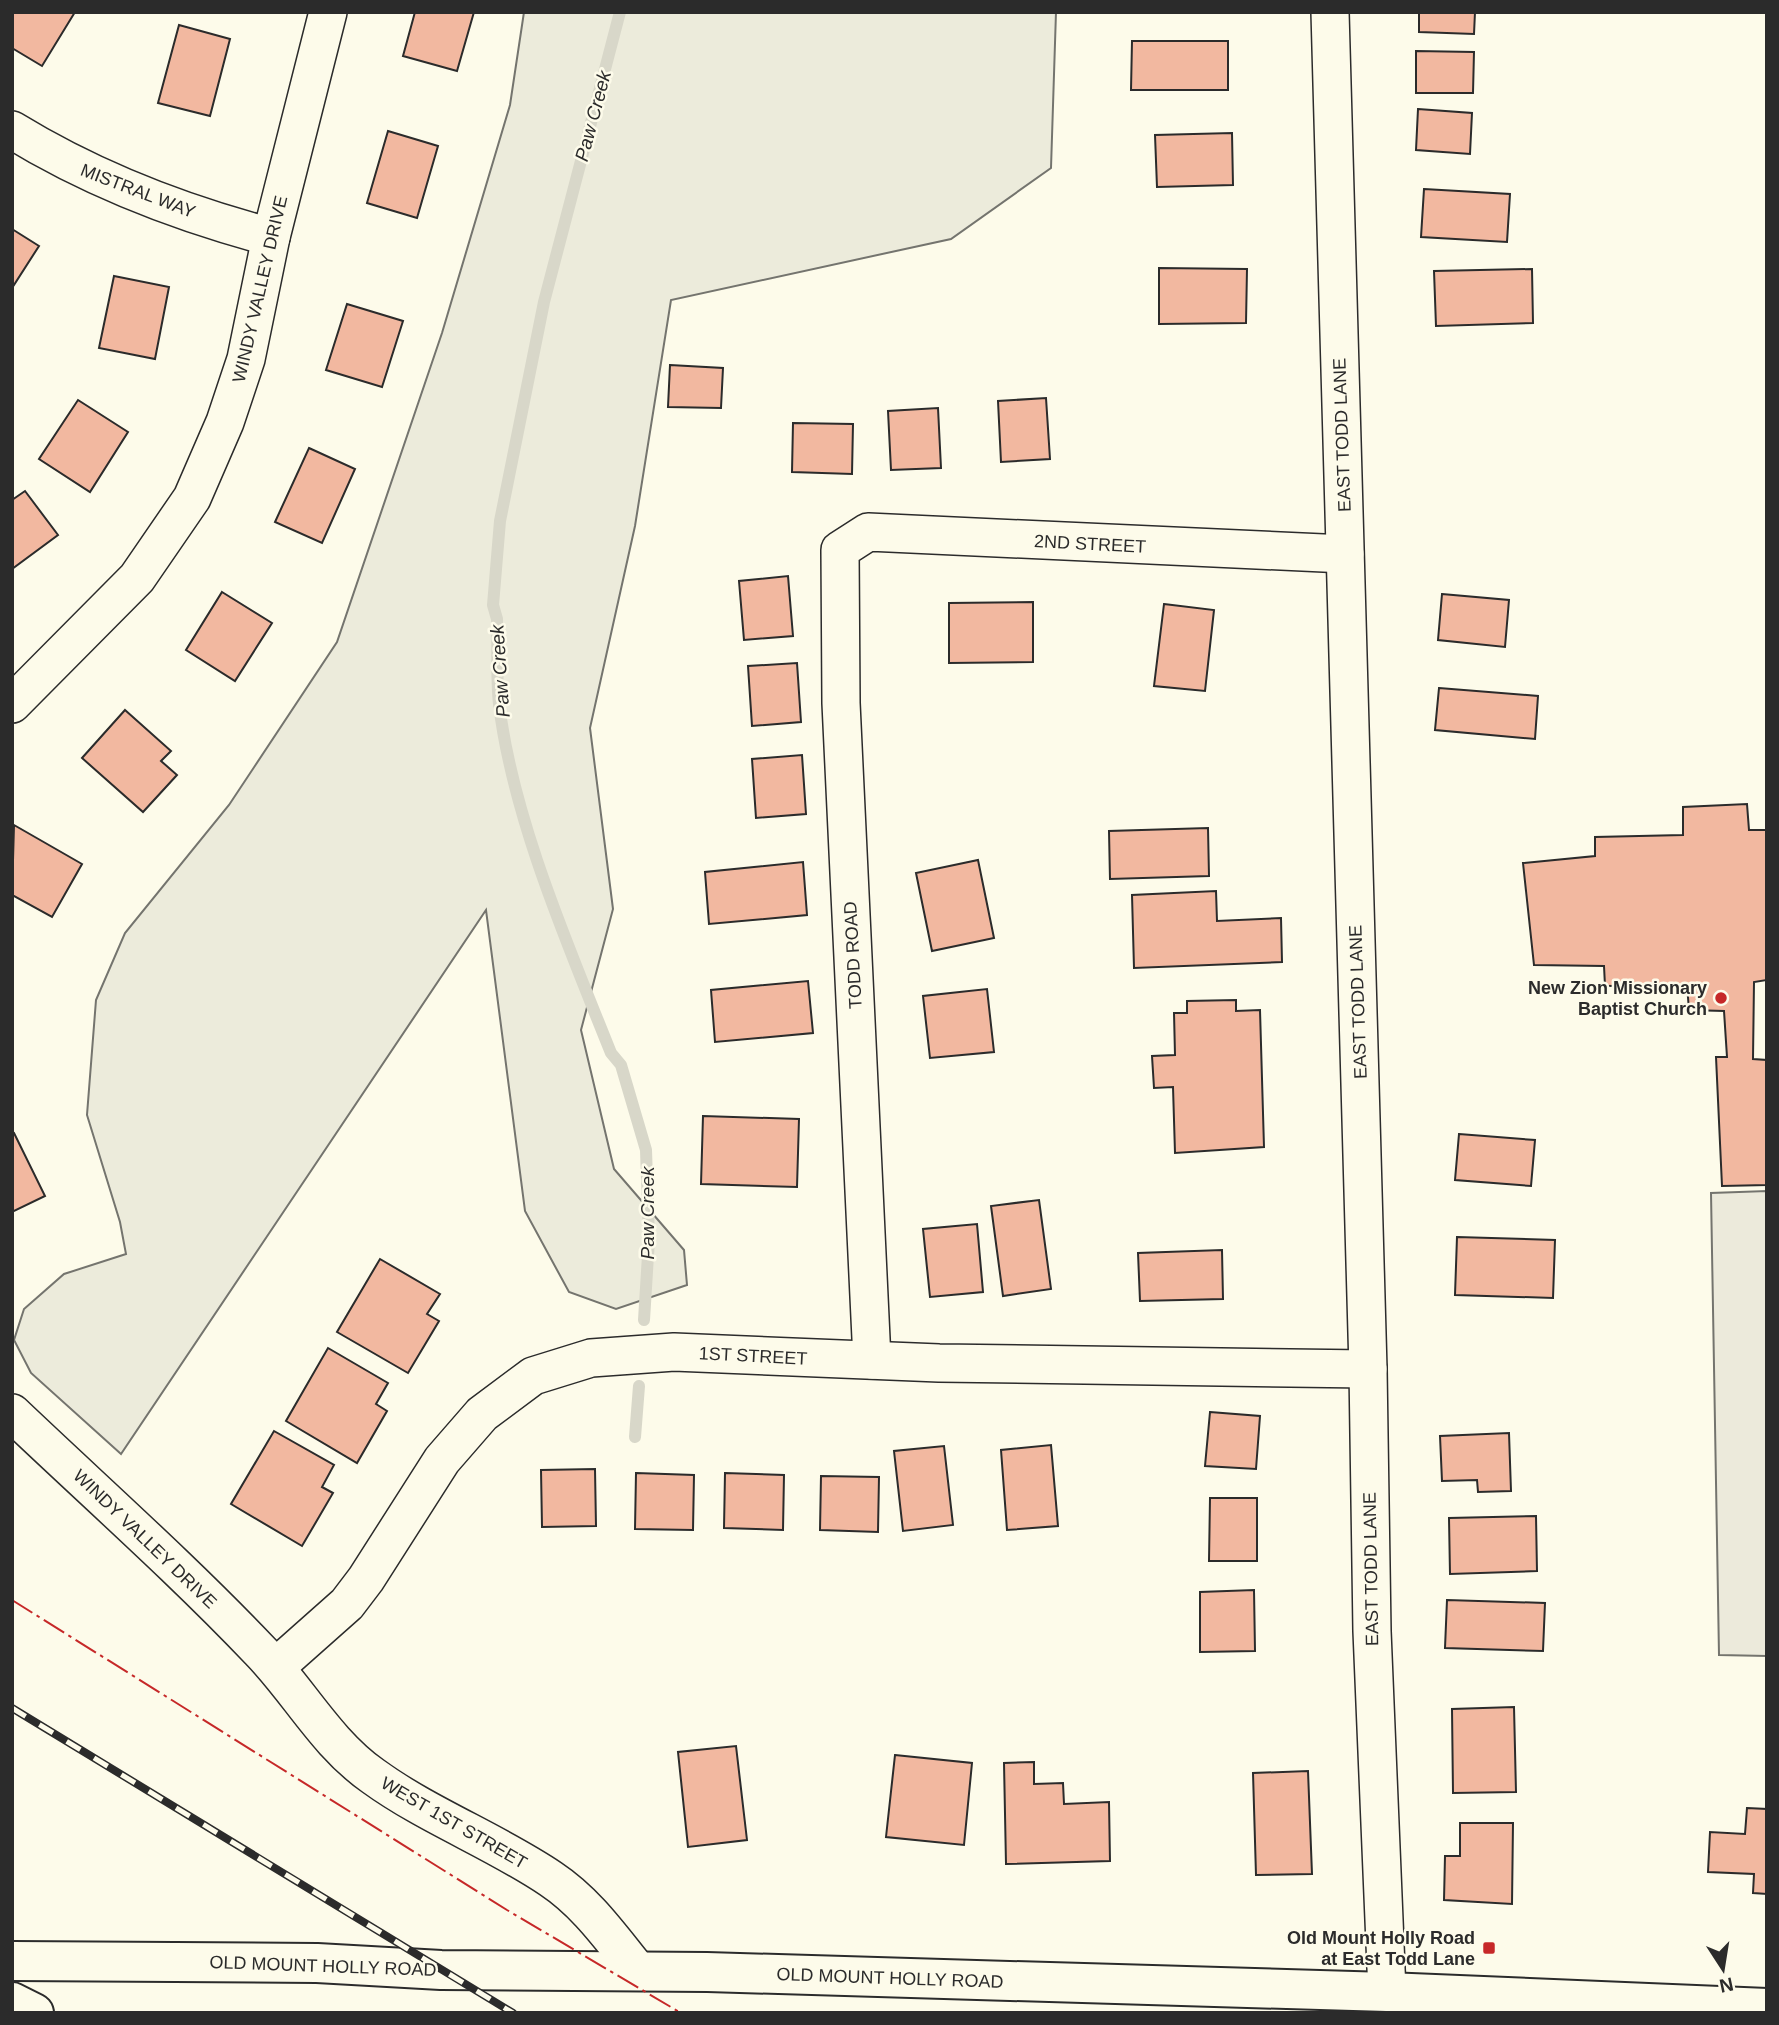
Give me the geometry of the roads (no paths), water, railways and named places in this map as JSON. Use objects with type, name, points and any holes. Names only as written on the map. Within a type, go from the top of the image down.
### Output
[{"type":"street","name":"WINDY VALLEY DRIVE","points":[[15,695],[137,578],[192,498],[225,422],[246,359],[271,237],[328,12]]},
{"type":"street","name":"EAST TODD LANE","points":[[1330,12],[1368,1369],[1372,1631],[1387,1992]]},
{"type":"street","name":"MISTRAL WAY","points":[[12,130],[60,159],[136,194],[271,237]]},
{"type":"street","name":"2ND STREET","points":[[841,550],[868,532],[1345,554]]},
{"type":"street","name":"TODD ROAD","points":[[841,550],[842,717],[872,1360]]},
{"type":"street","name":"1ST STREET","points":[[276,1667],[347,1604],[442,1460],[482,1415],[533,1376],[591,1358],[631,1353],[674,1352],[872,1360],[1368,1369]]},
{"type":"street","name":"WINDY VALLEY DRIVE","points":[[12,1413],[276,1667]]},
{"type":"street","name":"WEST 1ST STREET","points":[[276,1667],[330,1736],[372,1776],[551,1879],[586,1907],[638,1971]]},
{"type":"street","name":"OLD MOUNT HOLLY ROAD","points":[[12,1961],[317,1963],[441,1970],[638,1971],[1387,1992],[1767,2008]]},
{"type":"street","points":[[12,2002],[34,2013]]},
{"type":"waterway","name":"Paw Creek","points":[[620,12],[544,302],[500,521],[493,605],[497,619],[499,704],[516,792],[560,925],[611,1053],[621,1065],[646,1150],[649,1239],[644,1320]]},
{"type":"waterway","name":"Paw Creek","points":[[635,1437],[639,1386]]},
{"type":"railway","points":[[12,1708],[513,2013]]},
{"type":"place","name":"New Zion Missionary Baptist Church","points":[[1721,998]]},
{"type":"place","name":"Old Mount Holly Road at East Todd Lane","points":[[1489,1948]]}]
